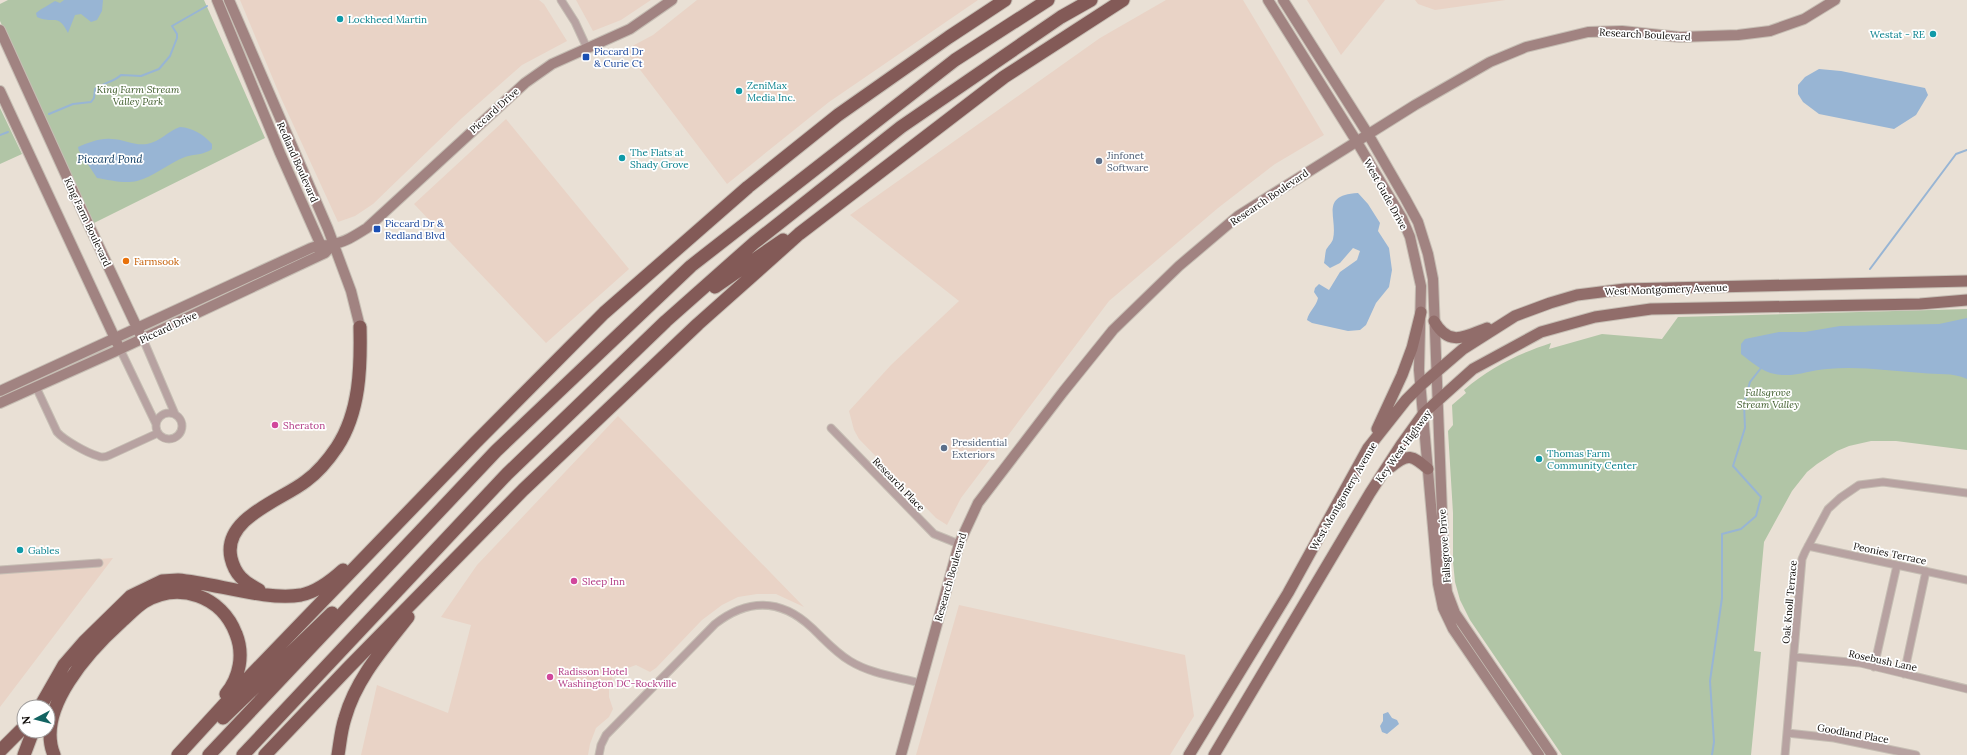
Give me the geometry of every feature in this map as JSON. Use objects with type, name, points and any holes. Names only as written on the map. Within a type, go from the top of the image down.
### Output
[{"type":"highway","points":[[178,754],[254,672],[475,443],[604,313],[748,187],[838,116],[949,37],[1005,0]]},
{"type":"highway","points":[[209,755],[496,451],[691,266],[955,60],[1048,0]]},
{"type":"highway","points":[[243,755],[507,474],[666,321],[754,243],[901,127],[1061,17],[1090,0]]},
{"type":"highway","points":[[265,755],[348,667],[523,490],[698,324],[799,234],[1004,77],[1123,0]]},
{"type":"highway","points":[[666,321],[861,186]]},
{"type":"highway","points":[[268,595],[237,576],[233,567],[230,553],[232,542],[242,522],[250,515],[307,481],[337,447],[354,407],[360,368],[360,327]]},
{"type":"highway","points":[[45,699],[64,665],[84,642],[131,596],[162,581],[178,580],[279,596],[303,595],[322,586],[338,574],[450,461],[475,443]]},
{"type":"highway","points":[[178,754],[192,749],[302,641],[412,540]]},
{"type":"highway","points":[[338,755],[344,719],[356,687],[369,666],[446,568]]},
{"type":"highway","points":[[54,755],[49,736],[54,709],[61,695],[91,651],[144,602],[165,593],[190,594],[209,600],[223,610],[233,626],[239,641],[240,656],[236,677],[230,689],[205,720],[198,733]]},
{"type":"highway","points":[[0,751],[16,735]]},
{"type":"highway","points":[[24,755],[30,739]]},
{"type":"main road","name":"West Montgomery Avenue","points":[[1190,755],[1288,593],[1368,448],[1406,400],[1421,385],[1463,350],[1515,316],[1577,295],[1625,289],[1967,281]]},
{"type":"main road","name":"West Montgomery Avenue","points":[[1437,401],[1473,369],[1503,352],[1542,332],[1595,317],[1651,309],[1920,304],[1967,300]]},
{"type":"main road","points":[[1368,448],[1402,376],[1412,348],[1421,312]]},
{"type":"main road","points":[[1434,321],[1442,332],[1449,337],[1458,339],[1515,316]]},
{"type":"main road","name":"Key West Highway","points":[[1214,755],[1370,493],[1424,413],[1437,401]]},
{"type":"main road","points":[[1382,475],[1403,457],[1416,459],[1428,469]]},
{"type":"street","name":"Redland Boulevard","points":[[217,0],[280,153],[323,249]]},
{"type":"street","name":"Redland Boulevard","points":[[229,0],[333,244],[351,291],[360,327]]},
{"type":"street","points":[[561,0],[575,22],[587,48]]},
{"type":"street","name":"Piccard Drive","points":[[0,403],[120,349],[333,244],[353,237],[367,228],[524,83],[552,64],[630,29],[672,0]]},
{"type":"street","name":"West Gude Drive","points":[[1268,0],[1357,142],[1402,218],[1410,237],[1421,286],[1419,345],[1424,413]]},
{"type":"street","name":"West Gude Drive","points":[[1283,0],[1368,134],[1418,222],[1428,254],[1433,279],[1437,401]]},
{"type":"street","name":"Research Boulevard","points":[[900,755],[959,544],[978,502],[1113,330],[1179,266],[1238,216],[1368,134],[1463,77],[1490,62],[1526,47],[1588,32],[1622,31],[1680,37],[1738,35],[1770,31],[1804,19],[1835,0]]},
{"type":"street","name":"King Farm Boulevard","points":[[0,30],[85,217],[143,338],[175,414]]},
{"type":"street","points":[[0,91],[156,424],[158,433],[161,437],[169,440],[178,437],[181,433],[182,424],[175,414],[163,415],[156,424]]},
{"type":"street","name":"Piccard Drive","points":[[0,391],[138,328],[323,249]]},
{"type":"street","points":[[36,387],[57,432],[62,438],[97,456],[103,457],[110,455],[158,433]]},
{"type":"street","name":"Fallsgrove Drive","points":[[1437,401],[1444,564],[1447,592],[1455,613],[1552,755]]},
{"type":"street","name":"Fallsgrove Drive","points":[[1424,413],[1438,584],[1443,608],[1453,629],[1539,755]]},
{"type":"street","name":"Research Place","points":[[831,428],[934,534],[959,544]]},
{"type":"street","name":"Oak Knoll Terrace","points":[[1785,755],[1802,559],[1828,509],[1848,491],[1859,485],[1870,482],[1883,482],[1967,494]]},
{"type":"street","name":"Peonies Terrace","points":[[1808,546],[1967,580]]},
{"type":"street","points":[[0,570],[99,564]]},
{"type":"street","points":[[1874,667],[1897,565]]},
{"type":"street","points":[[1904,674],[1926,571]]},
{"type":"street","points":[[599,755],[601,744],[606,735],[715,624],[729,613],[751,606],[774,606],[792,612],[810,626],[832,649],[852,662],[872,670],[920,683]]},
{"type":"street","name":"Rosebush Lane","points":[[1794,657],[1860,663],[1967,689]]},
{"type":"street","name":"Goodland Place","points":[[1787,733],[1834,738],[1916,755]]},
{"type":"shaded area","points":[[240,0],[539,0],[544,4],[567,41],[522,65],[462,118],[373,204],[355,216],[338,222],[281,98]]},
{"type":"shaded area","points":[[576,0],[651,0],[621,20],[593,31]]},
{"type":"shaded area","points":[[697,0],[978,0],[829,102],[727,184],[625,50],[653,35]]},
{"type":"shaded area","points":[[1166,0],[1243,0],[1324,135],[1275,164],[1218,208],[1109,301],[961,498],[947,525],[936,518],[859,439],[854,430],[849,411],[891,365],[959,301],[850,215],[1100,38]]},
{"type":"shaded area","points":[[1307,0],[1385,0],[1341,55]]},
{"type":"shaded area","points":[[1415,0],[1506,0],[1435,10],[1418,4]]},
{"type":"shaded area","points":[[506,119],[629,269],[546,343],[414,204]]},
{"type":"shaded area","points":[[618,416],[804,607],[776,594],[757,594],[738,597],[722,605],[702,620],[656,668],[650,672],[636,665],[617,672],[613,676],[609,688],[609,697],[613,709],[609,717],[596,728],[590,744],[588,755],[361,755],[377,685],[448,713],[471,625],[441,617],[477,565]]},
{"type":"shaded area","points":[[113,558],[0,707],[0,566]]},
{"type":"shaded area","points":[[959,605],[1185,655],[1194,716],[1170,755],[916,755]]},
{"type":"green space","name":"King Farm Stream Valley Park","points":[[8,0],[204,0],[265,138],[92,224],[0,21],[0,4]]},
{"type":"green space","points":[[0,108],[22,154],[0,164]]},
{"type":"green space","name":"Fallsgrove Stream Valley","points":[[1967,309],[1967,450],[1896,441],[1871,441],[1849,446],[1837,451],[1807,472],[1792,491],[1764,542],[1754,651],[1761,652],[1751,755],[1562,755],[1470,620],[1460,600],[1455,582],[1448,431],[1453,425],[1452,405],[1466,393],[1464,390],[1484,374],[1505,362],[1551,343],[1549,349],[1602,334],[1662,339],[1678,317]]},
{"type":"water","points":[[64,0],[103,0],[102,11],[97,20],[91,22],[81,14],[75,15],[68,33],[58,21],[37,17],[36,13],[43,8],[55,1],[60,3]]},
{"type":"water","points":[[1819,69],[1841,71],[1925,88],[1928,95],[1916,115],[1894,129],[1819,114],[1803,102],[1798,94],[1798,85],[1805,77]]},
{"type":"water","name":"Piccard Pond","points":[[180,127],[193,130],[201,134],[212,144],[212,149],[185,157],[143,179],[132,182],[112,181],[97,178],[79,151],[78,147],[103,139],[116,139],[138,144],[147,144],[156,141]]},
{"type":"water","points":[[1358,193],[1368,204],[1380,223],[1378,231],[1389,248],[1392,270],[1389,287],[1376,303],[1366,325],[1360,330],[1348,331],[1312,323],[1307,320],[1318,298],[1314,292],[1315,288],[1319,284],[1329,290],[1340,272],[1357,260],[1360,251],[1353,248],[1340,263],[1330,268],[1324,263],[1326,250],[1333,239],[1334,203],[1338,198]]},
{"type":"water","points":[[1967,318],[1967,379],[1950,375],[1851,368],[1827,369],[1782,375],[1771,373],[1762,369],[1741,354],[1741,344],[1745,339],[1779,332],[1805,332],[1840,326],[1939,324]]},
{"type":"water","points":[[1388,712],[1392,718],[1397,720],[1399,724],[1387,734],[1382,732],[1380,726],[1383,721],[1383,714]]},
{"type":"waterway","points":[[49,114],[73,104],[91,102],[94,98],[95,89],[121,75],[141,76],[159,69],[170,56],[177,38],[177,34],[172,26],[207,6]]},
{"type":"waterway","points":[[0,135],[8,132]]},
{"type":"waterway","points":[[1870,269],[1956,154],[1967,150]]},
{"type":"waterway","points":[[1712,755],[1714,742],[1710,681],[1722,598],[1722,534],[1741,529],[1756,516],[1761,497],[1733,466],[1745,428],[1744,404],[1750,382],[1761,368]]},
{"type":"place","name":"Lockheed Martin","points":[[340,19]]},
{"type":"place","name":"Westat - RE","points":[[1933,34]]},
{"type":"place","name":"Piccard Dr & Curie Ct","points":[[586,57]]},
{"type":"place","name":"ZeniMax Media Inc.","points":[[739,91]]},
{"type":"place","name":"The Flats at Shady Grove","points":[[622,158]]},
{"type":"place","name":"Jinfonet Software","points":[[1099,161]]},
{"type":"place","name":"Piccard Dr & Redland Blvd","points":[[377,229]]},
{"type":"place","name":"Farmsook","points":[[126,261]]},
{"type":"place","name":"Sheraton","points":[[275,425]]},
{"type":"place","name":"Presidential Exteriors","points":[[944,448]]},
{"type":"place","name":"Thomas Farm Community Center","points":[[1539,459]]},
{"type":"place","name":"Gables","points":[[20,550]]},
{"type":"place","name":"Sleep Inn","points":[[574,581]]},
{"type":"place","name":"Radisson Hotel Washington DC-Rockville","points":[[550,677]]}]
